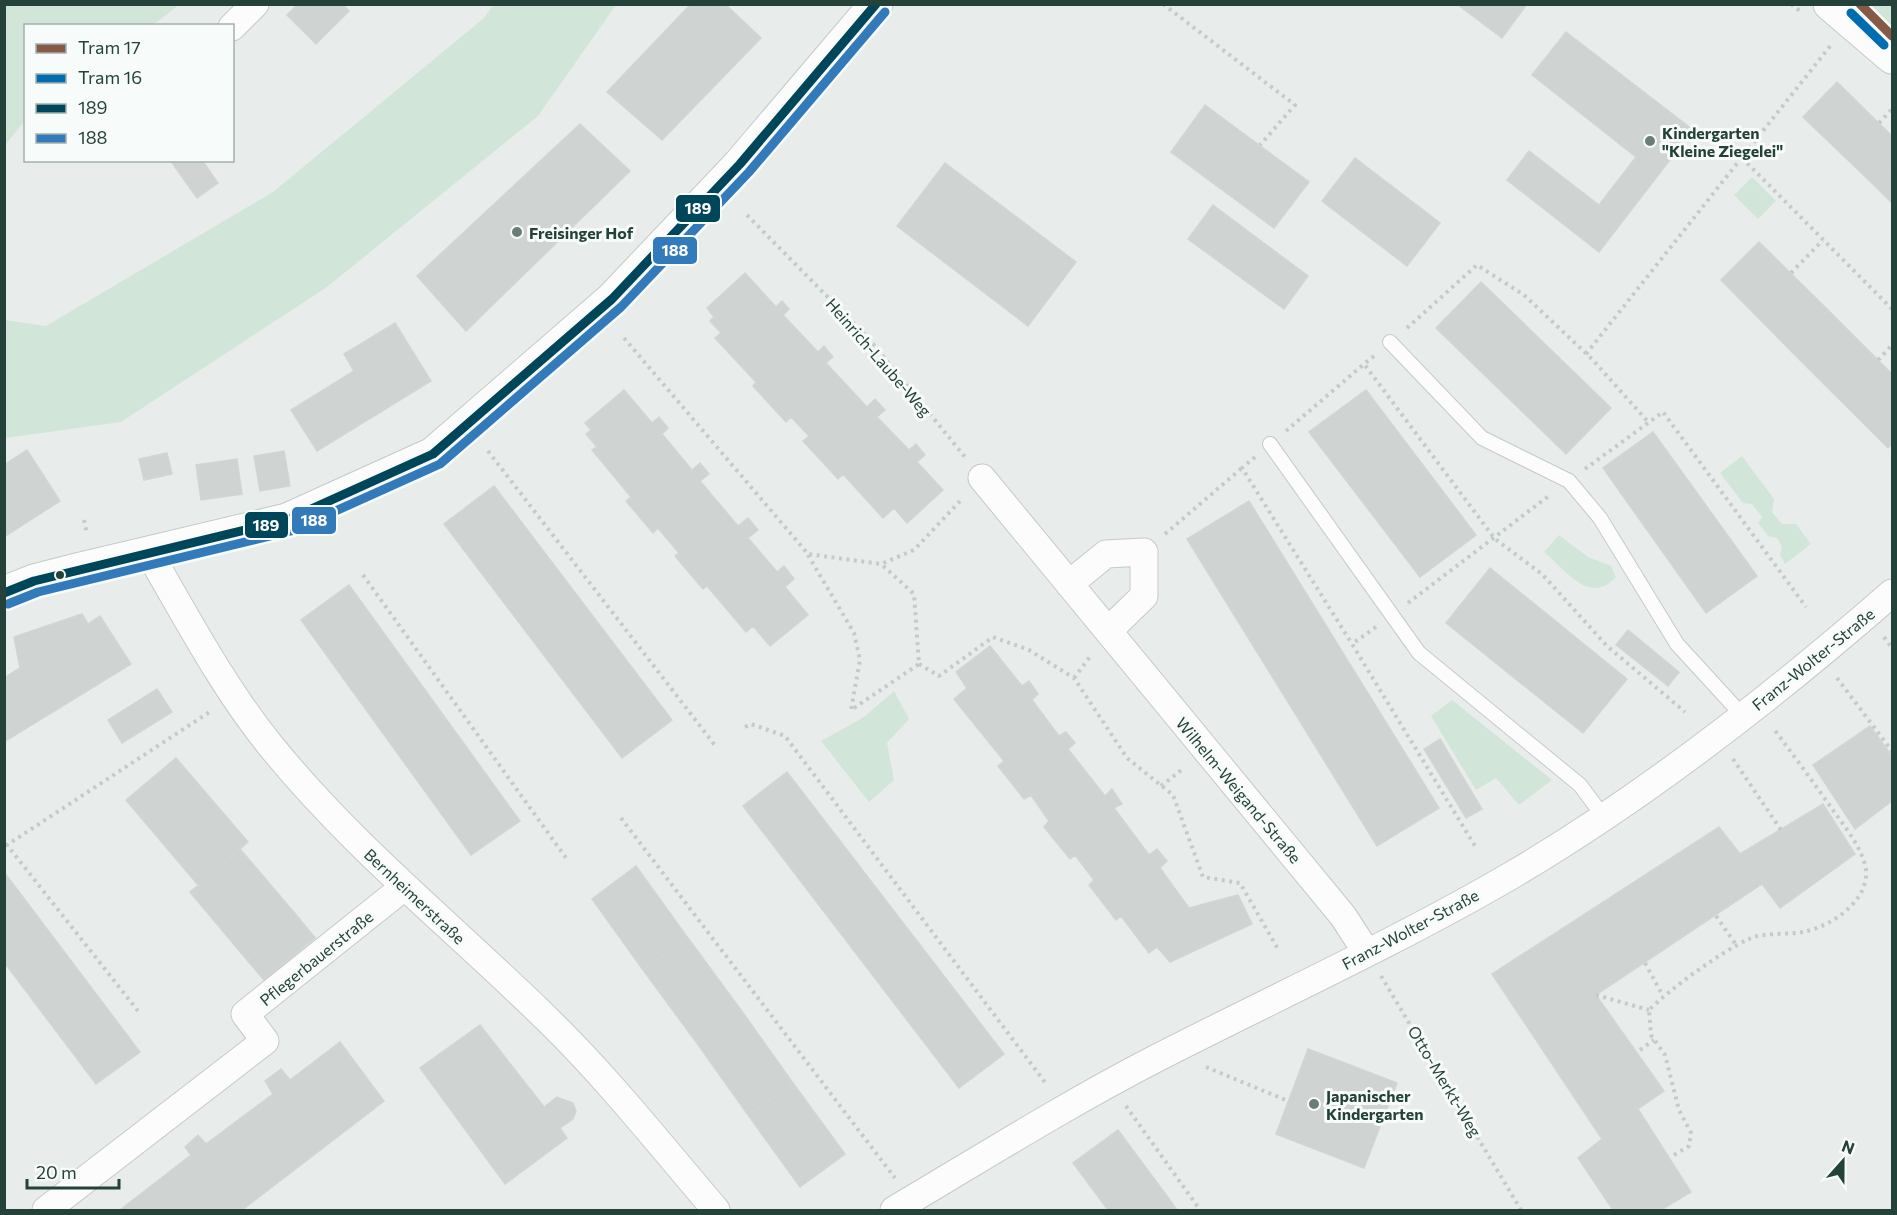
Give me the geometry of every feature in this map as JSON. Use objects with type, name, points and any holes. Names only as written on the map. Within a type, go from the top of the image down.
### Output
[{"type":"main road","points":[[4,593],[34,581],[287,520],[433,454],[495,404],[612,299],[740,164],[876,4]]},
{"type":"main road","points":[[1830,4],[1893,57]]},
{"type":"street","points":[[234,25],[255,4]]},
{"type":"street","name":"Wilhelm-Weigand-Straße","points":[[982,478],[1343,916],[1367,952]]},
{"type":"street","points":[[1069,584],[1106,554],[1144,552],[1144,596],[1108,631]]},
{"type":"street","name":"Bernheimerstraße","points":[[149,553],[193,629],[270,746],[341,825],[404,887],[551,1023],[615,1091],[716,1210]]},
{"type":"street","name":"Franz-Wolter-Straße","points":[[903,1205],[1110,1084],[1367,952],[1512,874],[1603,816],[1718,736],[1893,593]]},
{"type":"street","name":"Pflegerbauerstraße","points":[[46,1210],[265,1041],[245,1014],[404,887]]},
{"type":"lane","points":[[1390,342],[1482,438],[1569,481],[1600,518],[1677,645],[1750,710]]},
{"type":"lane","points":[[1270,444],[1419,653],[1580,784],[1603,816]]},
{"type":"path","points":[[1164,4],[1295,105],[1260,145]]},
{"type":"path","points":[[1586,354],[1833,42]]},
{"type":"path","points":[[1879,123],[1893,109]]},
{"type":"path","points":[[1742,158],[1893,309]]},
{"type":"path","name":"Heinrich-Laube-Weg","points":[[747,214],[869,339],[982,478]]},
{"type":"path","points":[[1791,273],[1823,240]]},
{"type":"path","points":[[1649,423],[1586,354],[1524,295],[1478,265],[1365,364],[1495,539],[1542,574],[1607,646],[1685,712]]},
{"type":"path","points":[[624,338],[808,554],[854,633],[860,660],[851,710],[919,664]]},
{"type":"path","points":[[1878,360],[1893,345]]},
{"type":"path","points":[[1475,846],[1352,645],[1663,412],[1806,607]]},
{"type":"path","points":[[488,451],[717,748]]},
{"type":"path","points":[[1144,552],[1242,468]]},
{"type":"path","points":[[808,554],[881,564],[914,550],[982,478]]},
{"type":"path","points":[[881,564],[914,594],[919,664]]},
{"type":"path","points":[[363,575],[566,858]]},
{"type":"path","points":[[919,664],[939,676],[993,637],[1029,650],[1074,678],[1126,758],[1173,795],[1203,877],[1240,883],[1278,950]]},
{"type":"path","points":[[1819,653],[1893,751]]},
{"type":"path","points":[[138,1011],[7,845],[235,695]]},
{"type":"path","points":[[1674,1155],[1689,1146],[1691,1133],[1679,1110],[1665,1056],[1651,1035],[1649,1010],[1663,996],[1751,938],[1806,931],[1828,922],[1849,909],[1860,896],[1865,880],[1864,862],[1851,835],[1750,710]]},
{"type":"path","points":[[745,728],[751,724],[785,736],[1041,1074],[1063,1110]]},
{"type":"path","points":[[1718,736],[1781,830]]},
{"type":"path","points":[[621,818],[881,1162],[903,1205]]},
{"type":"path","points":[[1716,916],[1737,946]]},
{"type":"path","name":"Otto-Merkt-Weg","points":[[1367,952],[1521,1210]]},
{"type":"path","points":[[1645,963],[1663,996]]},
{"type":"path","points":[[1596,995],[1649,1010]]},
{"type":"path","points":[[1640,1050],[1654,1040]]},
{"type":"path","points":[[1170,1052],[1288,1101]]},
{"type":"path","points":[[1110,1084],[1200,1210]]},
{"type":"green space","points":[[5,4],[179,4],[154,24],[24,24],[24,122],[5,145]]},
{"type":"green space","points":[[493,5],[616,5],[538,116],[327,287],[121,422],[5,438],[5,320],[46,326],[273,192],[484,18]]},
{"type":"green space","points":[[1846,5],[1892,5],[1892,45]]},
{"type":"green space","points":[[1752,177],[1776,201],[1758,219],[1734,195]]},
{"type":"green space","points":[[1742,456],[1774,499],[1772,512],[1782,524],[1796,524],[1811,544],[1785,564],[1780,555],[1782,546],[1777,538],[1768,536],[1758,523],[1762,517],[1752,504],[1743,503],[1720,473]]},
{"type":"green space","points":[[1559,535],[1588,557],[1611,566],[1616,577],[1606,585],[1596,588],[1587,587],[1578,582],[1544,552]]},
{"type":"green space","points":[[894,691],[909,719],[887,743],[894,780],[869,802],[821,741],[864,717]]},
{"type":"green space","points":[[1452,700],[1552,780],[1519,805],[1496,778],[1476,790],[1431,716]]},
{"type":"building","points":[[298,4],[342,4],[349,11],[316,44],[287,15]]},
{"type":"building","points":[[691,4],[725,4],[761,38],[662,140],[607,92]]},
{"type":"building","points":[[1457,4],[1527,4],[1502,38]]},
{"type":"building","name":"Kindergarten \"Kleine Ziegelei\"","points":[[1566,32],[1693,130],[1599,252],[1507,180],[1529,151],[1599,205],[1636,157],[1532,75]]},
{"type":"building","points":[[1837,82],[1892,136],[1892,168],[1875,186],[1803,117]]},
{"type":"building","points":[[1205,105],[1309,182],[1274,228],[1171,152]]},
{"type":"building","points":[[580,124],[630,171],[466,331],[417,276]]},
{"type":"building","points":[[1355,158],[1440,223],[1407,266],[1322,201]]},
{"type":"building","points":[[171,162],[203,162],[218,183],[197,198]]},
{"type":"building","points":[[945,163],[1076,262],[1028,326],[897,226]]},
{"type":"building","points":[[1892,168],[1892,203],[1875,186]]},
{"type":"building","points":[[1213,205],[1308,276],[1284,309],[1188,239]]},
{"type":"building","points":[[1759,242],[1828,310],[1789,349],[1721,280]]},
{"type":"building","points":[[745,273],[776,307],[782,301],[789,309],[783,315],[818,352],[824,346],[833,357],[826,363],[867,407],[875,399],[885,410],[877,417],[909,450],[916,444],[925,455],[917,462],[943,490],[907,523],[894,508],[883,518],[843,474],[838,479],[803,441],[809,436],[791,417],[786,422],[753,386],[756,382],[715,338],[721,333],[710,321],[714,317],[707,308]]},
{"type":"building","points":[[1481,282],[1611,408],[1566,454],[1436,328]]},
{"type":"building","points":[[1828,310],[1892,374],[1892,444],[1888,448],[1789,349]]},
{"type":"building","points":[[395,323],[431,381],[317,451],[291,410],[354,371],[344,354]]},
{"type":"building","points":[[624,390],[652,423],[659,417],[668,428],[662,434],[692,470],[700,463],[709,474],[700,481],[738,526],[748,518],[758,530],[748,538],[777,572],[784,566],[794,579],[785,587],[808,615],[770,646],[753,626],[746,632],[707,586],[703,589],[675,556],[679,553],[658,528],[653,533],[626,501],[631,497],[592,450],[597,447],[586,434],[591,430],[585,423]]},
{"type":"building","points":[[1366,390],[1476,535],[1420,577],[1309,432]]},
{"type":"building","points":[[1653,432],[1757,576],[1706,613],[1603,468]]},
{"type":"building","points":[[27,450],[60,501],[4,537],[4,465]]},
{"type":"building","points":[[284,451],[290,486],[260,491],[254,456]]},
{"type":"building","points":[[167,453],[172,474],[144,480],[139,459]]},
{"type":"building","points":[[237,459],[242,494],[201,500],[196,465]]},
{"type":"building","points":[[494,486],[672,720],[622,758],[444,524]]},
{"type":"building","points":[[1249,501],[1439,808],[1377,846],[1187,539]]},
{"type":"building","points":[[1490,568],[1627,679],[1583,733],[1446,623]]},
{"type":"building","points":[[349,585],[520,821],[471,855],[301,620]]},
{"type":"building","points":[[82,614],[88,624],[100,616],[131,664],[4,742],[4,678],[20,668],[14,637]]},
{"type":"building","points":[[1628,630],[1679,672],[1668,686],[1616,645]]},
{"type":"building","points":[[990,646],[1022,686],[1029,681],[1038,694],[1032,700],[1059,736],[1066,732],[1075,743],[1068,749],[1105,796],[1112,789],[1122,804],[1114,808],[1149,855],[1157,849],[1167,861],[1160,868],[1189,908],[1238,895],[1252,924],[1170,962],[1157,947],[1149,953],[1121,916],[1116,920],[1089,885],[1094,880],[1075,855],[1070,859],[1044,827],[1049,821],[1031,795],[1024,799],[998,766],[1004,761],[954,699],[967,688],[956,672]]},
{"type":"building","points":[[157,689],[172,712],[122,743],[108,720]]},
{"type":"building","points":[[1870,726],[1892,756],[1892,801],[1855,829],[1813,765]]},
{"type":"building","points":[[1440,739],[1482,809],[1466,818],[1424,749]]},
{"type":"building","points":[[176,758],[248,842],[198,885],[126,800]]},
{"type":"building","points":[[787,772],[1004,1054],[959,1088],[743,806]]},
{"type":"building","points":[[1823,804],[1855,854],[1780,908],[1762,884],[1596,995],[1664,1091],[1638,1109],[1691,1192],[1661,1210],[1613,1210],[1578,1158],[1602,1139],[1492,974],[1719,827],[1740,854]]},
{"type":"building","points":[[240,849],[298,917],[247,960],[190,892]]},
{"type":"building","points":[[636,866],[688,938],[643,970],[592,899]]},
{"type":"building","points":[[4,872],[140,1052],[96,1084],[4,962]]},
{"type":"building","points":[[298,917],[315,938],[264,980],[247,960]]},
{"type":"building","points":[[688,938],[741,1010],[696,1042],[643,970]]},
{"type":"building","points":[[741,1010],[793,1083],[748,1115],[696,1042]]},
{"type":"building","points":[[480,1025],[544,1107],[557,1097],[573,1103],[576,1111],[573,1119],[560,1128],[567,1138],[505,1184],[420,1068]]},
{"type":"building","points":[[340,1042],[384,1101],[242,1210],[120,1210],[191,1155],[185,1147],[198,1135],[206,1144],[273,1094],[265,1081],[281,1069],[290,1080]]},
{"type":"building","points":[[1308,1049],[1397,1083],[1364,1168],[1276,1134]]},
{"type":"building","points":[[793,1083],[845,1154],[800,1187],[748,1115]]},
{"type":"building","points":[[1118,1130],[1164,1192],[1138,1210],[1108,1210],[1073,1163]]},
{"type":"building","points":[[1164,1192],[1177,1210],[1138,1210]]},
{"type":"tram line","name":"17","points":[[1860,4],[1892,36]]},
{"type":"tram line","name":"16","points":[[1851,13],[1884,45]]},
{"type":"transit line","name":"189","points":[[4,593],[34,581],[287,520],[433,454],[612,299],[740,164],[876,4]]},
{"type":"transit line","name":"188","points":[[8,604],[38,592],[291,531],[440,464],[621,307],[749,172],[885,12]]},
{"type":"place","name":"Kindergarten \"Kleine Ziegelei\"","points":[[1650,141]]},
{"type":"place","name":"Freisinger Hof","points":[[517,232]]},
{"type":"place","name":"Japanischer Kindergarten","points":[[1314,1104]]}]
